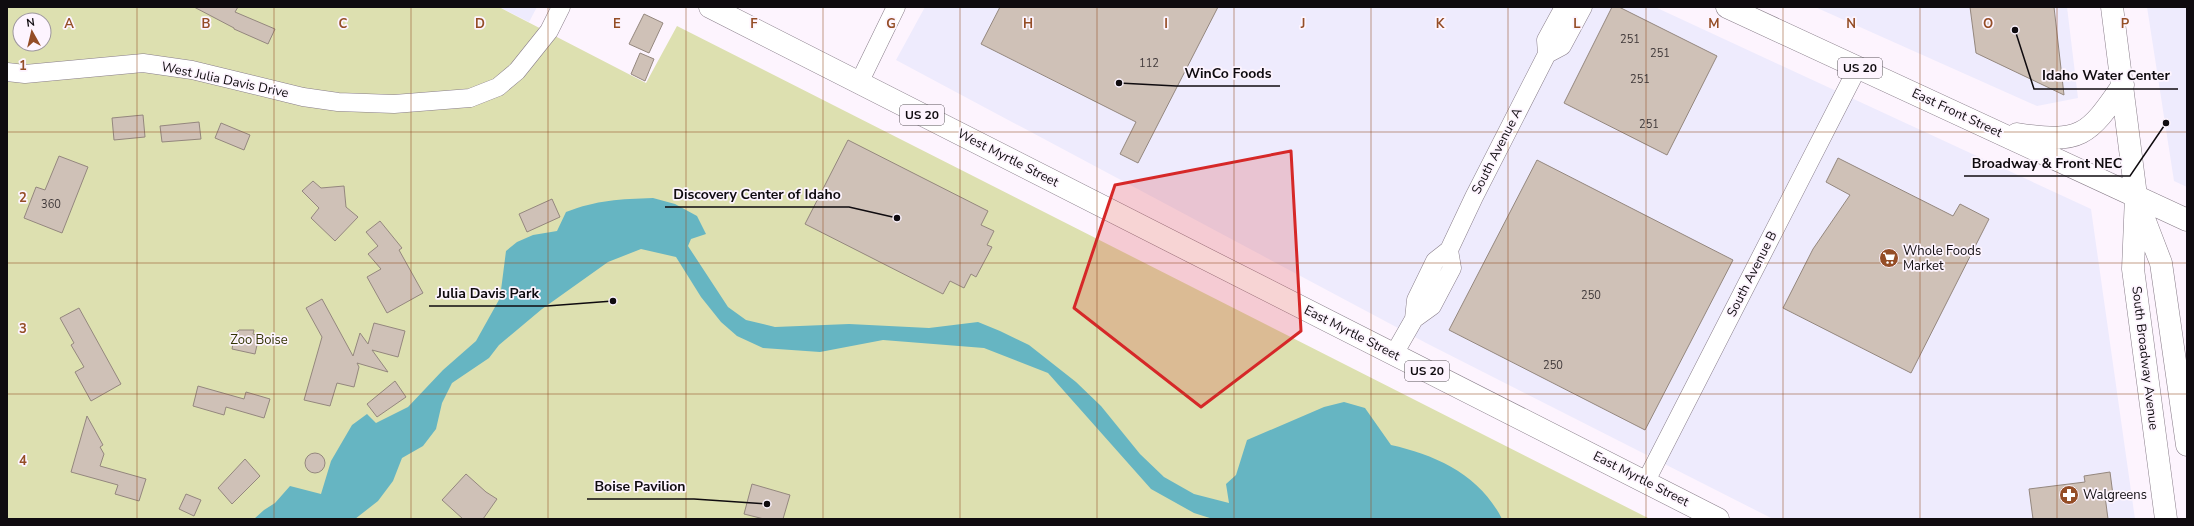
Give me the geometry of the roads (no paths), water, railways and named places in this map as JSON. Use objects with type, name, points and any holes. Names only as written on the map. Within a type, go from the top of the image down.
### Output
[{"type":"main road","name":"West Myrtle Street","points":[[710,7],[1135,223]]},
{"type":"main road","name":"East Front Street","points":[[1727,7],[2187,220]]},
{"type":"main road","name":"South Broadway Avenue","points":[[2112,7],[2136,196],[2133,269],[2166,519]]},
{"type":"main road","points":[[1993,130],[2045,138],[2066,138],[2081,133],[2106,110],[2123,85]]},
{"type":"main road","name":"South Broadway Avenue","points":[[2136,196],[2161,263],[2187,444]]},
{"type":"main road","name":"East Myrtle Street","points":[[1135,223],[1646,481],[1718,519]]},
{"type":"street","name":"West Julia Davis Drive","points":[[7,72],[25,74],[143,63],[192,70],[303,97],[338,102],[394,104],[470,98],[498,88],[517,71],[544,37],[561,7]]},
{"type":"street","points":[[859,83],[896,7]]},
{"type":"street","name":"South Avenue A","points":[[1394,354],[1414,319],[1416,300],[1436,262],[1449,250],[1546,54],[1546,40],[1564,7]]},
{"type":"street","points":[[1546,54],[1562,46],[1582,7]]},
{"type":"street","name":"South Avenue B","points":[[1646,481],[1858,67]]},
{"type":"water","points":[[653,198],[675,204],[697,216],[706,234],[691,239],[688,246],[728,307],[746,320],[775,327],[849,324],[929,328],[978,322],[1029,345],[1076,382],[1101,406],[1140,454],[1164,477],[1194,494],[1229,503],[1226,484],[1236,475],[1247,440],[1324,407],[1344,402],[1365,408],[1391,445],[1408,449],[1440,461],[1469,479],[1482,490],[1502,519],[1213,519],[1194,513],[1151,489],[1048,373],[984,348],[883,340],[820,352],[763,348],[737,336],[721,322],[701,297],[676,257],[641,249],[608,262],[542,309],[499,345],[489,358],[452,383],[442,403],[436,429],[423,446],[402,458],[393,481],[378,501],[355,519],[254,519],[275,503],[290,486],[321,494],[331,461],[352,425],[367,414],[376,423],[408,407],[443,370],[476,341],[500,298],[506,251],[517,242],[533,235],[557,231],[566,212],[577,208],[609,201]]},
{"type":"place","name":"Idaho Water Center","points":[[2015,30]]},
{"type":"place","name":"WinCo Foods","points":[[1119,83]]},
{"type":"place","name":"Broadway & Front NEC","points":[[2166,123]]},
{"type":"place","name":"Discovery Center of Idaho","points":[[897,218]]},
{"type":"place","name":"Whole Foods Market","points":[[1889,258]]},
{"type":"place","name":"Julia Davis Park","points":[[613,301]]},
{"type":"place","name":"Walgreens","points":[[2069,495]]},
{"type":"place","name":"Boise Pavilion","points":[[767,504]]},
{"type":"park label","name":"Zoo Boise","points":[[259,340]]}]
